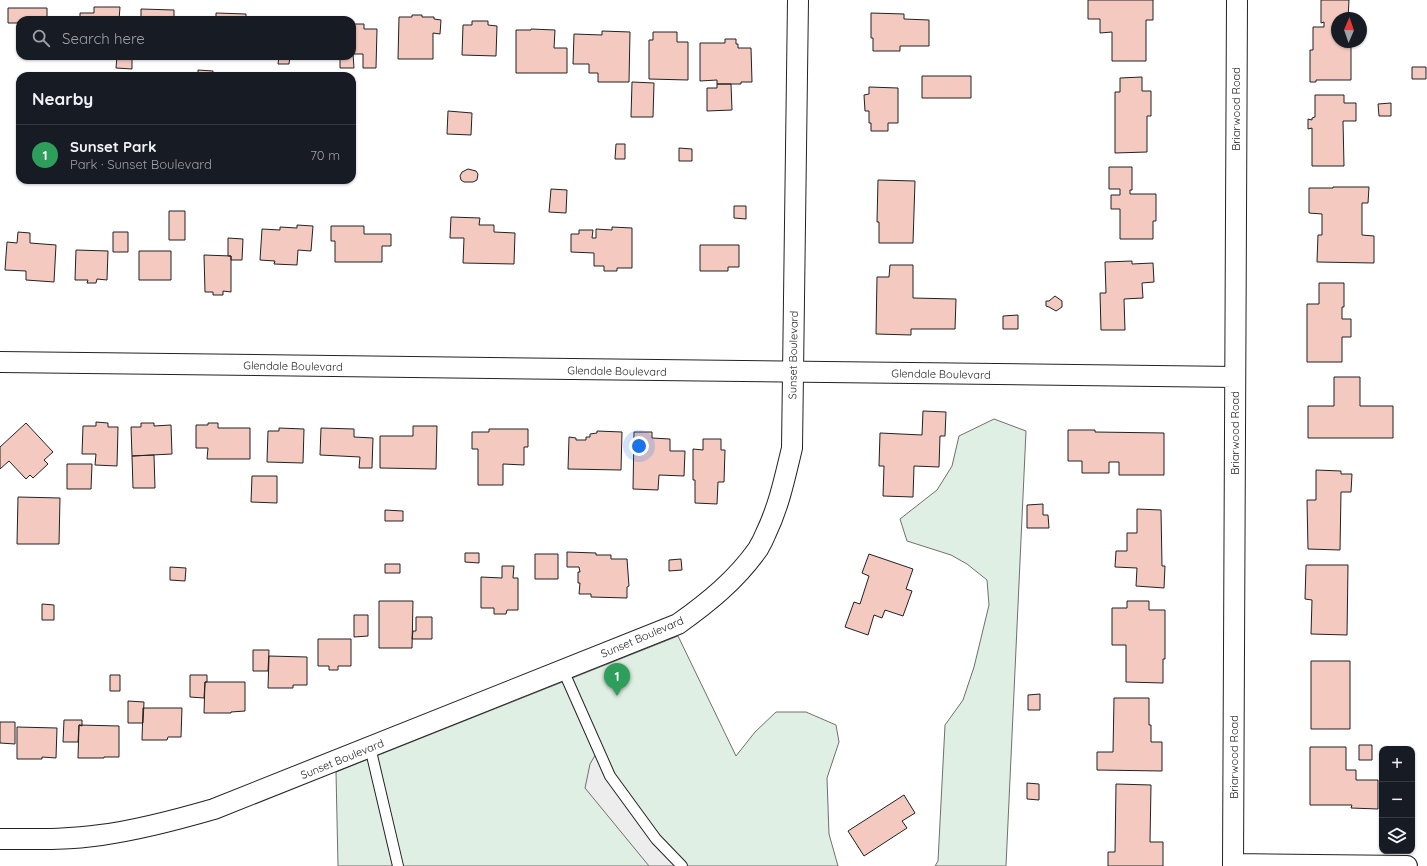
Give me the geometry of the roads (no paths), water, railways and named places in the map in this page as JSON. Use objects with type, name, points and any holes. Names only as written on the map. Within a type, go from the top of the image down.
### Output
[{"type":"street","name":"Sunset Boulevard","points":[[0,839],[54,839],[100,836],[176,820],[214,809],[678,624],[709,602],[736,576],[759,548],[773,518],[784,484],[792,448],[798,0]]},
{"type":"street","name":"Briarwood Road","points":[[1233,865],[1237,0]]},
{"type":"street","name":"Glendale Boulevard","points":[[0,362],[792,373],[1235,377]]},
{"type":"street","points":[[1233,865],[1407,866]]},
{"type":"lane","points":[[563,670],[610,776],[656,839],[682,866]]},
{"type":"lane","points":[[370,747],[398,866]]},
{"type":"place","name":"Sunset Park","points":[[617,696]]}]
